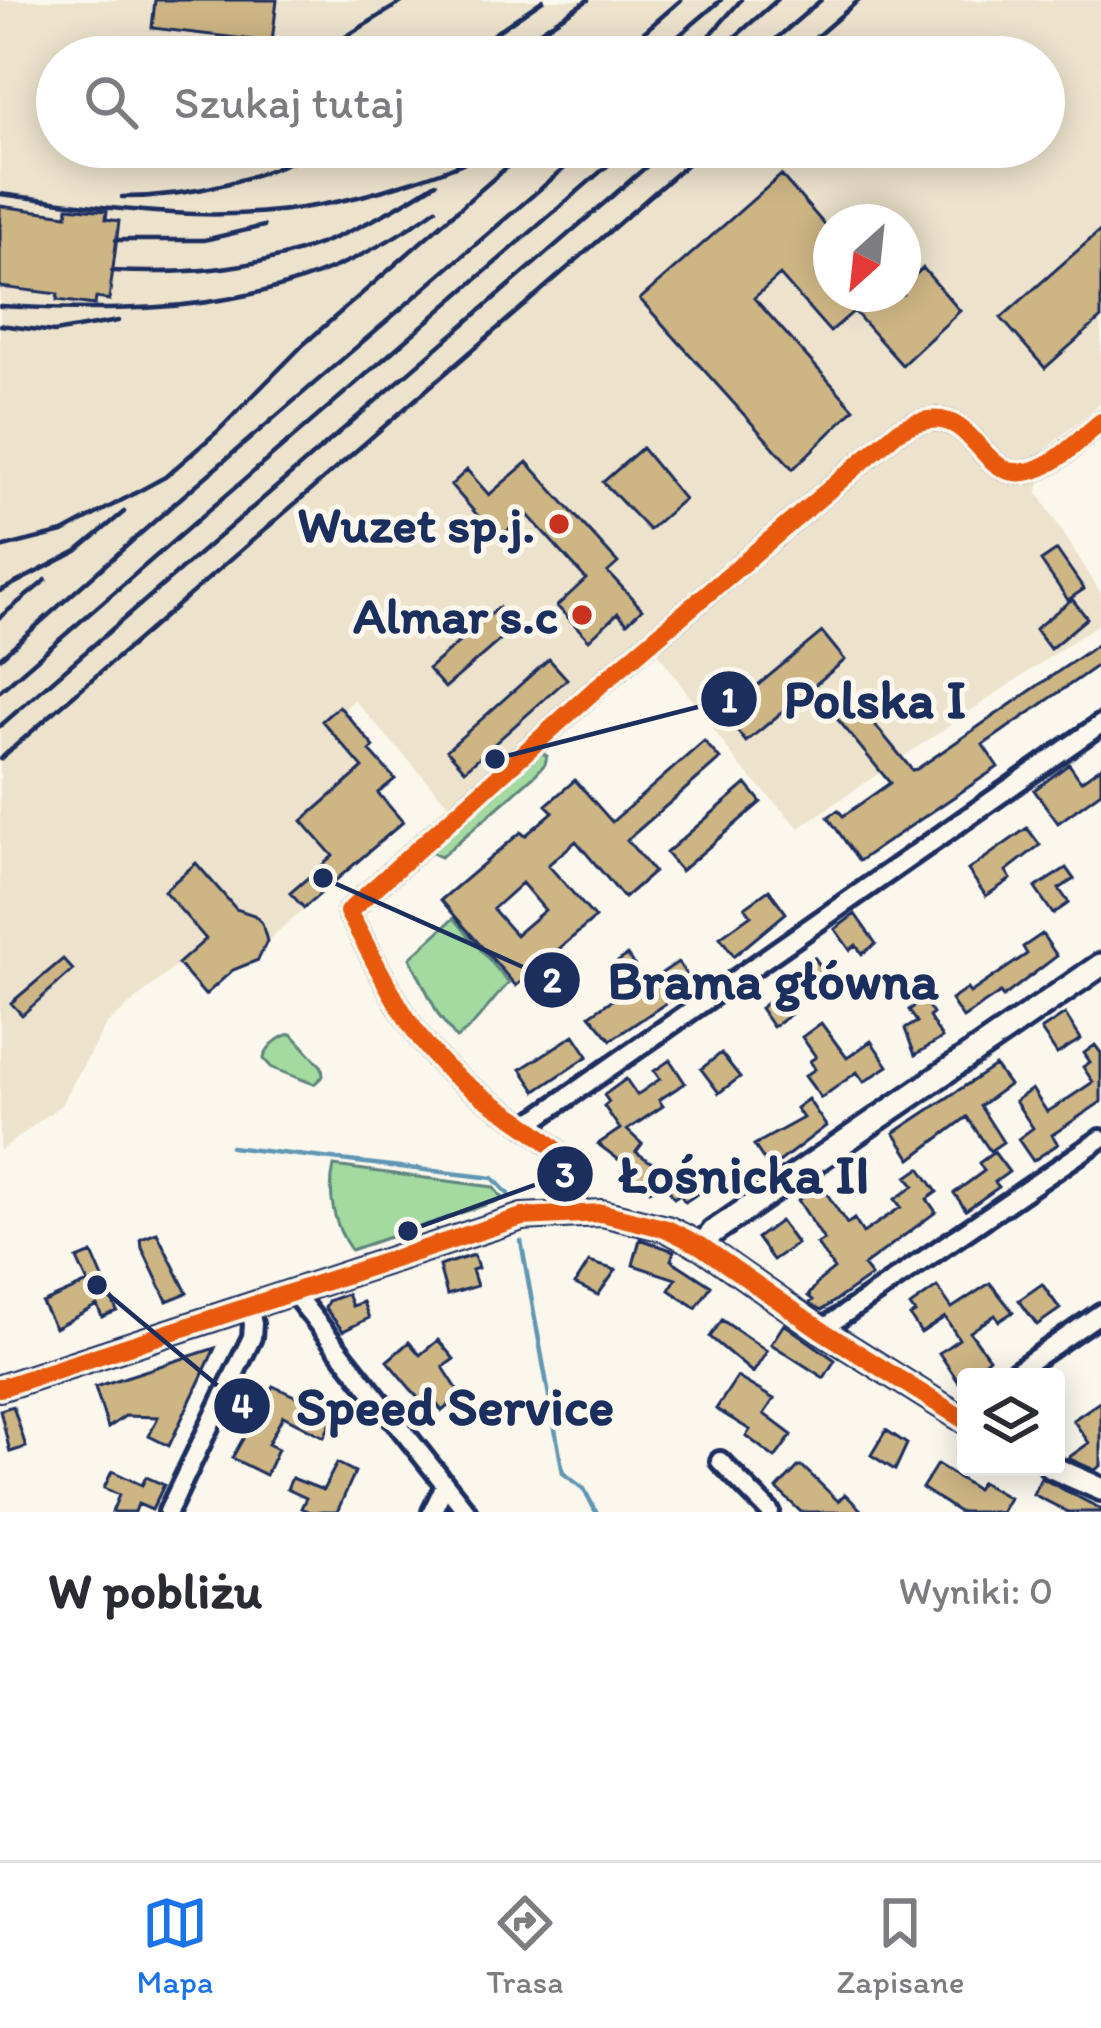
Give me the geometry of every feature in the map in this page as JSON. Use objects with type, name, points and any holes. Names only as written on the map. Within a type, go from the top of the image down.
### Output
[{"type":"street","points":[[567,1211],[564,1166],[557,1151],[458,1078],[431,1052],[348,912],[600,685],[898,430],[920,418],[939,416],[954,422],[994,463],[1013,472],[1027,472],[1046,466],[1101,422]]},
{"type":"street","points":[[526,1126],[1101,724]]},
{"type":"street","points":[[701,1246],[732,1218],[1101,965]]},
{"type":"street","points":[[821,1330],[1101,1138]]},
{"type":"street","points":[[0,1388],[522,1217],[567,1211],[640,1219],[701,1246],[821,1330],[957,1411]]},
{"type":"street","points":[[293,1292],[467,1512]]},
{"type":"street","points":[[168,1512],[252,1337],[249,1307]]},
{"type":"street","points":[[1021,1368],[1101,1313]]},
{"type":"street","points":[[720,1461],[770,1512]]},
{"type":"street","points":[[1065,1473],[1101,1489]]},
{"type":"street","points":[[432,1512],[445,1485]]},
{"type":"shaded area","points":[[0,0],[1101,0],[1101,403],[1045,450],[1038,493],[1101,593],[1101,622],[799,828],[740,766],[658,653],[600,685],[457,814],[354,700],[343,711],[395,779],[367,803],[378,816],[390,807],[403,822],[267,941],[258,960],[242,968],[239,965],[205,995],[177,965],[106,1025],[61,1105],[0,1151]]},
{"type":"green space","points":[[542,753],[547,756],[545,764],[535,775],[441,857],[432,853],[435,842]]},
{"type":"green space","points":[[454,918],[509,983],[456,1038],[439,1016],[410,958]]},
{"type":"green space","points":[[292,1034],[322,1067],[323,1076],[314,1084],[272,1068],[264,1059],[274,1043]]},
{"type":"green space","points":[[334,1166],[493,1187],[503,1199],[351,1250],[334,1210]]},
{"type":"building","points":[[155,0],[277,0],[273,36],[152,28]]},
{"type":"building","points":[[781,175],[813,211],[813,312],[853,312],[830,332],[780,275],[754,298],[854,409],[793,469],[640,299]]},
{"type":"building","points":[[0,206],[67,215],[68,207],[107,211],[106,219],[119,221],[109,300],[96,298],[95,305],[57,300],[58,294],[0,287]]},
{"type":"building","points":[[1101,230],[1101,318],[1045,368],[1001,318]]},
{"type":"building","points":[[923,268],[960,311],[902,365],[855,312],[921,312]]},
{"type":"building","points":[[642,448],[684,499],[649,530],[603,482]]},
{"type":"building","points":[[527,462],[618,563],[608,572],[642,609],[627,623],[618,613],[589,640],[557,606],[586,579],[527,514],[498,539],[451,485],[467,470],[489,495]]},
{"type":"building","points":[[1057,550],[1084,589],[1068,600],[1041,561]]},
{"type":"building","points":[[1072,599],[1087,618],[1050,649],[1035,629]]},
{"type":"building","points":[[499,607],[516,626],[445,688],[428,669]]},
{"type":"building","points":[[822,632],[845,660],[746,742],[723,714]]},
{"type":"building","points":[[1101,642],[1101,663],[983,745],[998,767],[859,861],[828,817],[838,810],[843,816],[890,783],[830,710],[850,694],[912,770],[917,769]]},
{"type":"building","points":[[549,659],[567,679],[465,770],[447,750]]},
{"type":"building","points":[[339,706],[395,779],[378,793],[403,822],[304,908],[290,893],[333,856],[302,821],[363,768],[322,721]]},
{"type":"building","points":[[704,741],[720,759],[627,840],[654,872],[624,898],[576,841],[548,865],[595,918],[516,986],[441,900],[521,832],[525,836],[553,812],[546,805],[575,780],[612,822]],"holes":[[[522,883],[545,910],[516,935],[493,909]]]},
{"type":"building","points":[[1069,764],[1081,781],[1101,767],[1101,792],[1058,823],[1034,790]]},
{"type":"building","points":[[746,784],[761,802],[681,871],[666,853]]},
{"type":"building","points":[[1027,828],[1040,845],[1006,871],[1011,879],[986,896],[968,870]]},
{"type":"building","points":[[196,863],[236,909],[262,923],[267,941],[258,960],[233,970],[205,995],[178,964],[206,939],[164,891]]},
{"type":"building","points":[[1066,868],[1074,879],[1059,889],[1069,903],[1053,914],[1035,888]]},
{"type":"building","points":[[769,890],[786,913],[734,956],[720,937],[751,915],[745,907]]},
{"type":"building","points":[[855,914],[876,944],[862,954],[856,945],[850,950],[835,929]]},
{"type":"building","points":[[1042,934],[1057,956],[1003,997],[1000,993],[963,1018],[951,1000],[967,989],[970,993],[1027,954],[1023,947]]},
{"type":"building","points":[[627,955],[647,983],[678,962],[693,985],[611,1040],[590,1015],[625,991],[609,968]]},
{"type":"building","points":[[814,957],[830,979],[788,1009],[791,1014],[773,1027],[760,1008],[793,984],[787,976]]},
{"type":"building","points":[[63,959],[73,970],[22,1015],[11,1003]]},
{"type":"building","points":[[924,1000],[942,1038],[915,1055],[905,1029],[917,1022],[909,1010]]},
{"type":"building","points":[[1065,1014],[1081,1039],[1057,1054],[1041,1030]]},
{"type":"building","points":[[821,1023],[847,1058],[871,1041],[888,1066],[864,1082],[857,1072],[821,1098],[805,1076],[815,1069],[810,1061],[816,1057],[802,1037]]},
{"type":"building","points":[[574,1035],[588,1056],[536,1091],[521,1069]]},
{"type":"building","points":[[1095,1045],[1101,1053],[1101,1102],[1052,1135],[1058,1144],[1033,1161],[1018,1139],[1033,1128],[1015,1101],[1032,1089],[1047,1112],[1093,1082],[1083,1067],[1090,1062],[1084,1053]]},
{"type":"building","points":[[721,1053],[740,1077],[719,1093],[701,1069]]},
{"type":"building","points":[[670,1060],[685,1083],[659,1100],[663,1106],[627,1130],[642,1144],[636,1152],[678,1181],[700,1167],[711,1185],[685,1202],[680,1194],[674,1198],[664,1182],[650,1191],[631,1177],[635,1172],[598,1144],[620,1129],[604,1106],[609,1102],[604,1095],[626,1079],[637,1095],[660,1079],[654,1071]]},
{"type":"building","points":[[995,1066],[1009,1085],[980,1106],[1003,1142],[990,1151],[967,1117],[911,1159],[894,1133]]},
{"type":"building","points":[[808,1099],[826,1126],[770,1169],[754,1145],[803,1118],[796,1108]]},
{"type":"building","points":[[994,1152],[1009,1172],[995,1182],[999,1187],[966,1210],[954,1193],[984,1171],[979,1163]]},
{"type":"building","points":[[920,1168],[937,1192],[927,1199],[936,1212],[863,1266],[871,1276],[822,1310],[809,1304],[813,1300],[808,1296],[834,1269],[817,1244],[824,1240],[798,1200],[821,1185],[847,1224],[854,1219],[863,1233],[901,1207],[895,1199],[914,1186],[907,1177]]},
{"type":"building","points":[[780,1221],[797,1244],[773,1260],[757,1238]]},
{"type":"building","points":[[157,1233],[187,1293],[167,1301],[142,1248],[141,1239]]},
{"type":"building","points":[[640,1239],[674,1251],[671,1260],[711,1286],[696,1308],[669,1290],[676,1279],[633,1265]]},
{"type":"building","points":[[92,1253],[117,1311],[102,1317],[97,1305],[55,1328],[42,1303],[88,1283],[77,1259]]},
{"type":"building","points":[[474,1255],[477,1286],[447,1295],[439,1266]]},
{"type":"building","points":[[589,1262],[616,1270],[598,1295],[575,1284]]},
{"type":"building","points":[[990,1283],[1013,1312],[999,1321],[995,1315],[970,1332],[989,1358],[978,1368],[957,1368],[957,1380],[939,1353],[959,1339],[945,1317],[921,1333],[910,1316],[915,1313],[910,1306],[937,1287],[952,1308]]},
{"type":"building","points":[[1042,1284],[1060,1309],[1037,1325],[1019,1300]]},
{"type":"building","points":[[347,1294],[352,1306],[363,1302],[369,1318],[343,1331],[325,1308],[328,1301]]},
{"type":"building","points":[[722,1320],[767,1351],[753,1373],[710,1337]]},
{"type":"building","points":[[784,1324],[835,1360],[824,1378],[771,1344]]},
{"type":"building","points":[[438,1340],[454,1359],[443,1367],[461,1395],[442,1411],[433,1399],[424,1405],[387,1361],[409,1342],[420,1355]]},
{"type":"building","points":[[215,1348],[169,1446],[149,1436],[158,1417],[125,1416],[108,1428],[95,1387]]},
{"type":"building","points":[[737,1377],[774,1399],[764,1414],[792,1435],[775,1458],[746,1436],[750,1430],[716,1409]]},
{"type":"building","points":[[273,1386],[335,1415],[324,1437],[283,1416],[268,1444],[278,1449],[266,1475],[232,1458]]},
{"type":"building","points":[[1101,1401],[1101,1466],[1095,1470],[1068,1458],[1089,1443],[1073,1420]]},
{"type":"building","points":[[13,1406],[26,1447],[10,1452],[0,1410]]},
{"type":"building","points":[[886,1430],[907,1444],[895,1470],[871,1455]]},
{"type":"building","points":[[337,1463],[355,1472],[337,1512],[301,1508],[306,1498],[287,1489],[292,1478],[323,1490]]},
{"type":"building","points":[[937,1464],[976,1489],[981,1482],[1009,1498],[1001,1512],[959,1512],[922,1488]]},
{"type":"building","points":[[798,1467],[838,1501],[845,1494],[863,1512],[801,1512],[777,1489]]},
{"type":"building","points":[[112,1471],[142,1485],[146,1477],[164,1485],[152,1510],[138,1504],[135,1512],[112,1512],[119,1495],[104,1488]]},
{"type":"building","points":[[1041,1478],[1101,1512],[1068,1512],[1033,1494]]},
{"type":"waterway","points":[[231,1147],[493,1178],[508,1194]]},
{"type":"waterway","points":[[521,1241],[563,1473],[584,1489],[596,1512]]},
{"type":"railway","points":[[347,36],[405,0]]},
{"type":"railway","points":[[491,36],[543,0]]},
{"type":"railway","points":[[532,36],[588,0]]},
{"type":"railway","points":[[639,36],[681,0]]},
{"type":"railway","points":[[679,36],[721,0]]},
{"type":"railway","points":[[709,36],[741,0]]},
{"type":"railway","points":[[736,36],[777,0]]},
{"type":"railway","points":[[779,36],[821,0]]},
{"type":"railway","points":[[817,36],[859,0]]},
{"type":"railway","points":[[122,197],[175,194],[274,168]]},
{"type":"railway","points":[[0,194],[153,212],[248,214],[347,200],[449,168]]},
{"type":"railway","points":[[0,548],[63,532],[165,477],[304,344],[506,168]]},
{"type":"railway","points":[[0,658],[565,168]]},
{"type":"railway","points":[[0,691],[605,168]]},
{"type":"railway","points":[[0,726],[645,168]]},
{"type":"railway","points":[[0,759],[683,168]]},
{"type":"railway","points":[[112,271],[203,270],[282,256],[358,228],[436,183]]},
{"type":"railway","points":[[0,306],[118,309],[228,299],[334,268],[385,243],[436,209]]},
{"type":"railway","points":[[116,240],[204,240],[264,226]]},
{"type":"railway","points":[[0,325],[54,332],[118,321]]},
{"type":"railway","points":[[0,591],[77,551],[124,512]]},
{"type":"railway","points":[[0,617],[46,580]]},
{"type":"cycle path","points":[[567,1212],[564,1166],[557,1151],[459,1079],[431,1051],[404,1014],[348,912],[600,685],[898,431],[926,420],[947,421],[1002,468],[1019,472],[1050,463],[1101,422]]},
{"type":"cycle path","points":[[0,1388],[522,1217],[602,1213],[667,1229],[701,1246],[821,1330],[957,1415]]},
{"type":"place","name":"Wuzet sp.j.","points":[[559,524]]},
{"type":"place","name":"Almar s.c","points":[[582,615]]},
{"type":"place","name":"Polska I","points":[[495,759]]},
{"type":"place","name":"Brama główna","points":[[323,878]]},
{"type":"place","name":"Łośnicka II","points":[[408,1231]]},
{"type":"place","name":"Speed Service","points":[[97,1285]]}]
